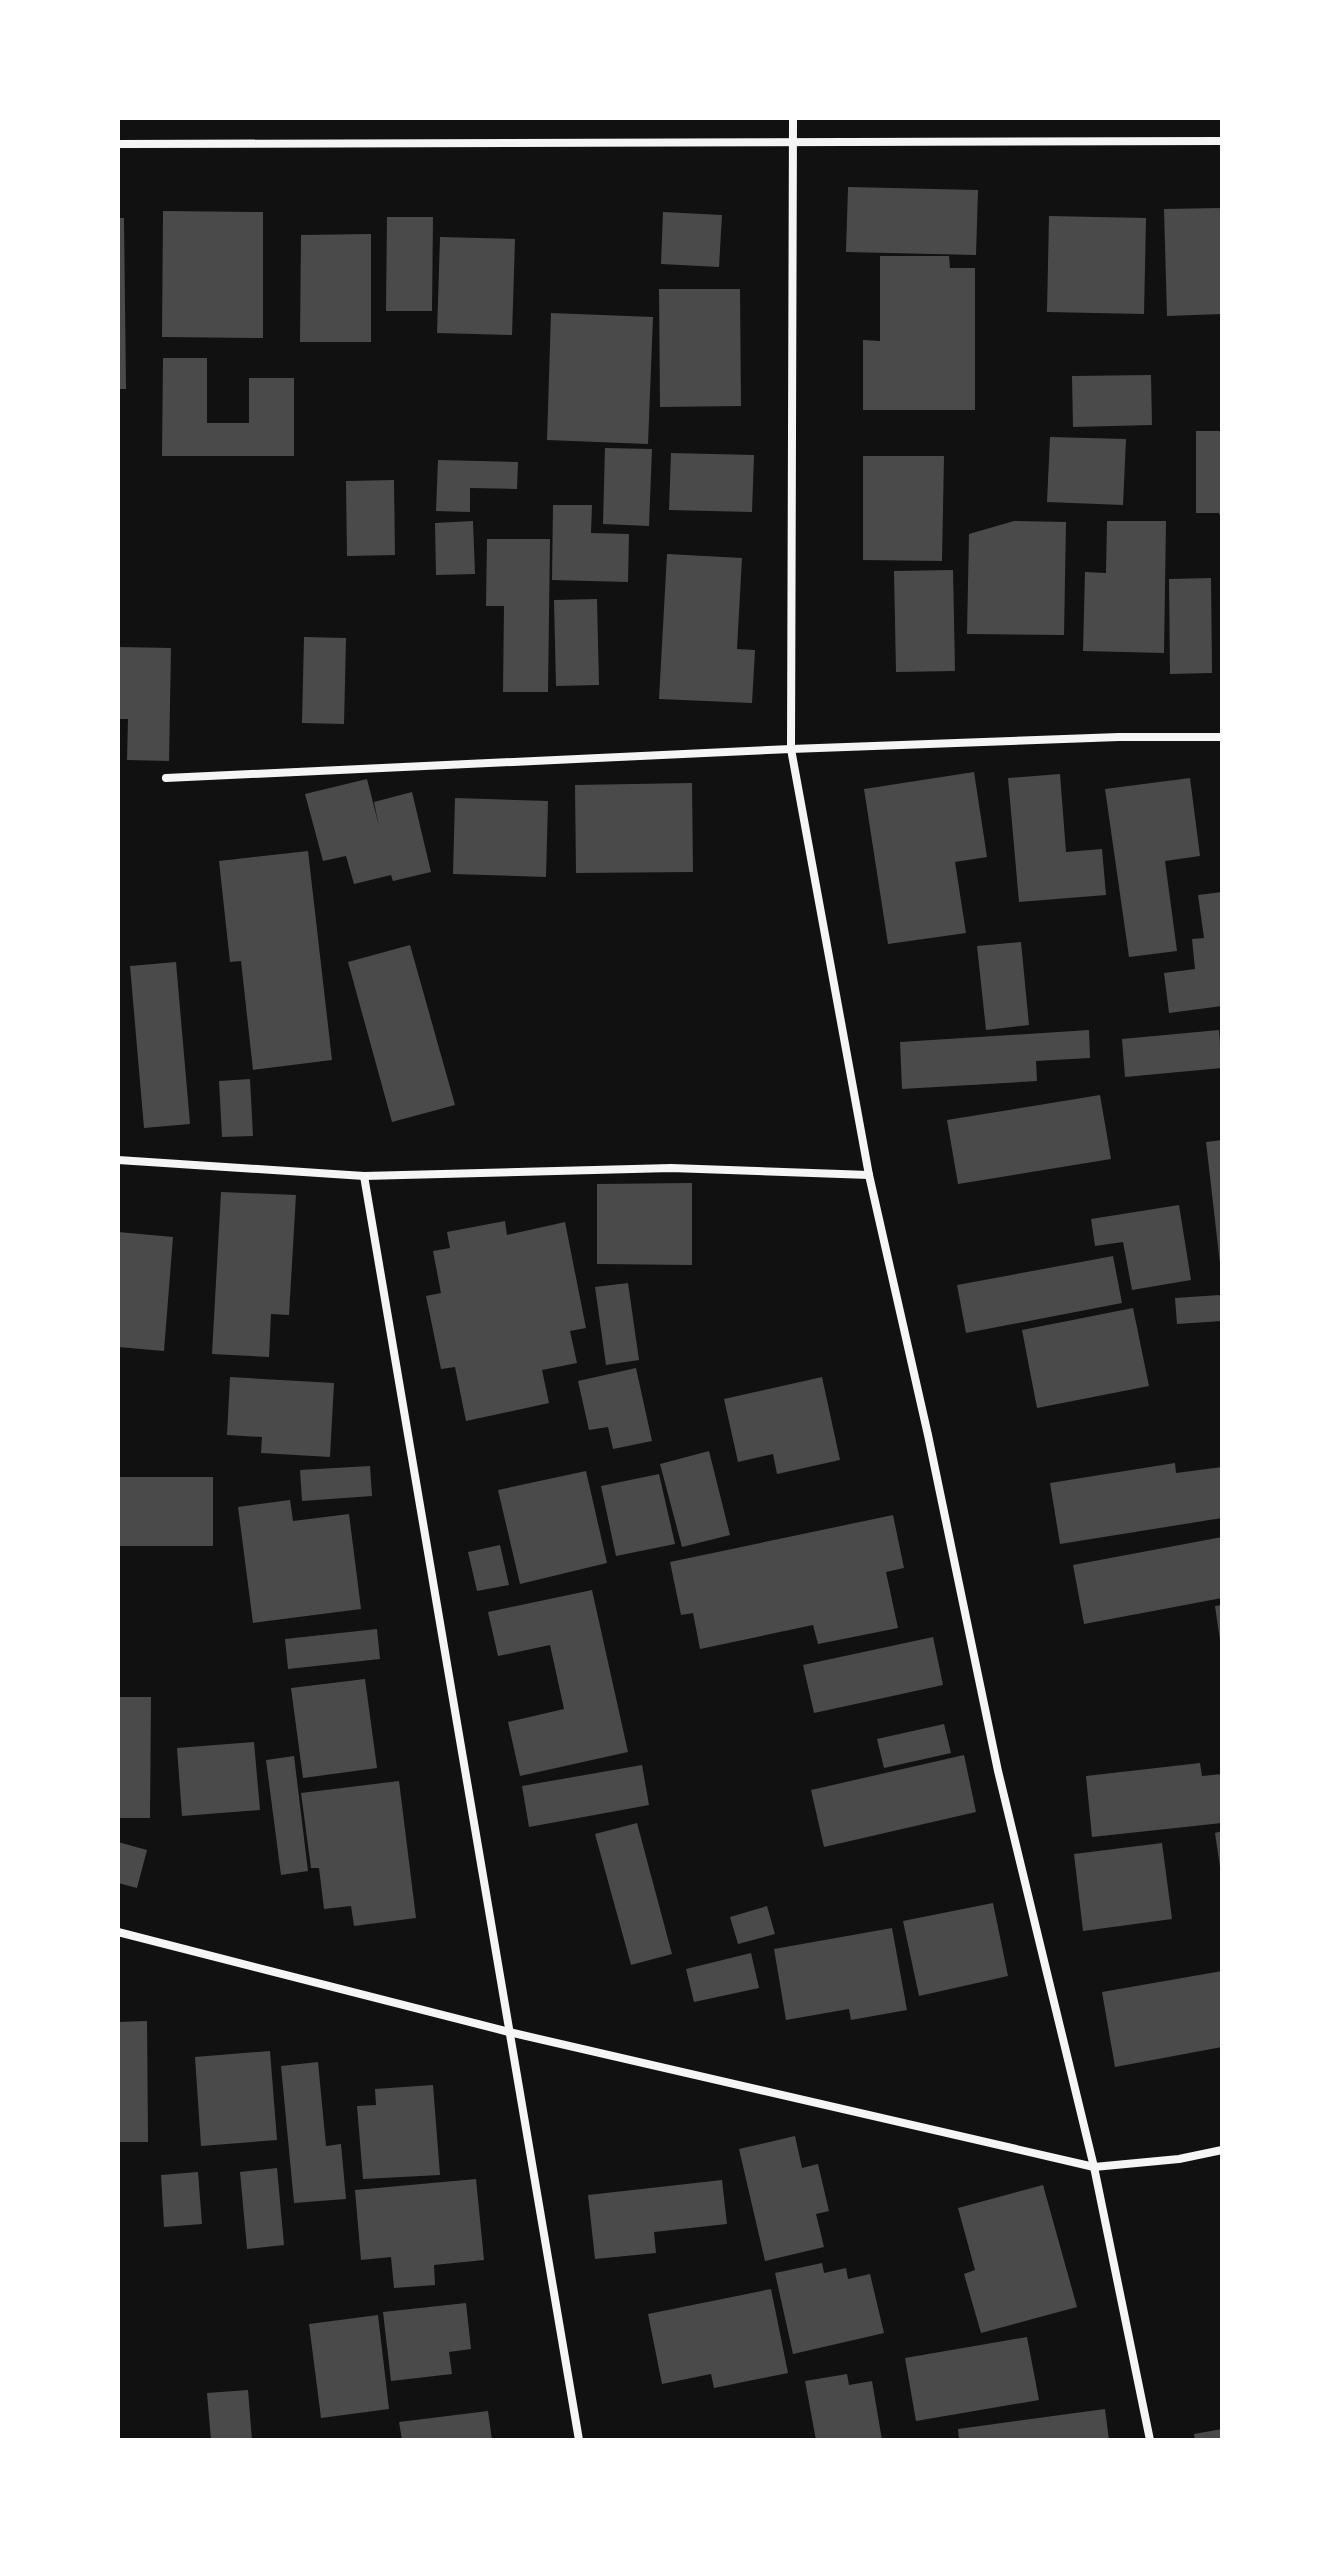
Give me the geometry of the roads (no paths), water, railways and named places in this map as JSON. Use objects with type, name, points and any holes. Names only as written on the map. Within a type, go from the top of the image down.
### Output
[{"type":"street","points":[[793,118],[791,749],[869,1175],[928,1435],[998,1771],[1094,2167],[1150,2440]]},
{"type":"street","points":[[118,144],[1222,141]]},
{"type":"street","points":[[166,778],[791,749],[1119,737],[1222,737]]},
{"type":"street","points":[[118,1160],[364,1176],[671,1168],[869,1175]]},
{"type":"street","points":[[364,1176],[579,2440]]},
{"type":"street","points":[[118,1932],[509,2032],[1094,2167],[1179,2159],[1222,2150]]}]
